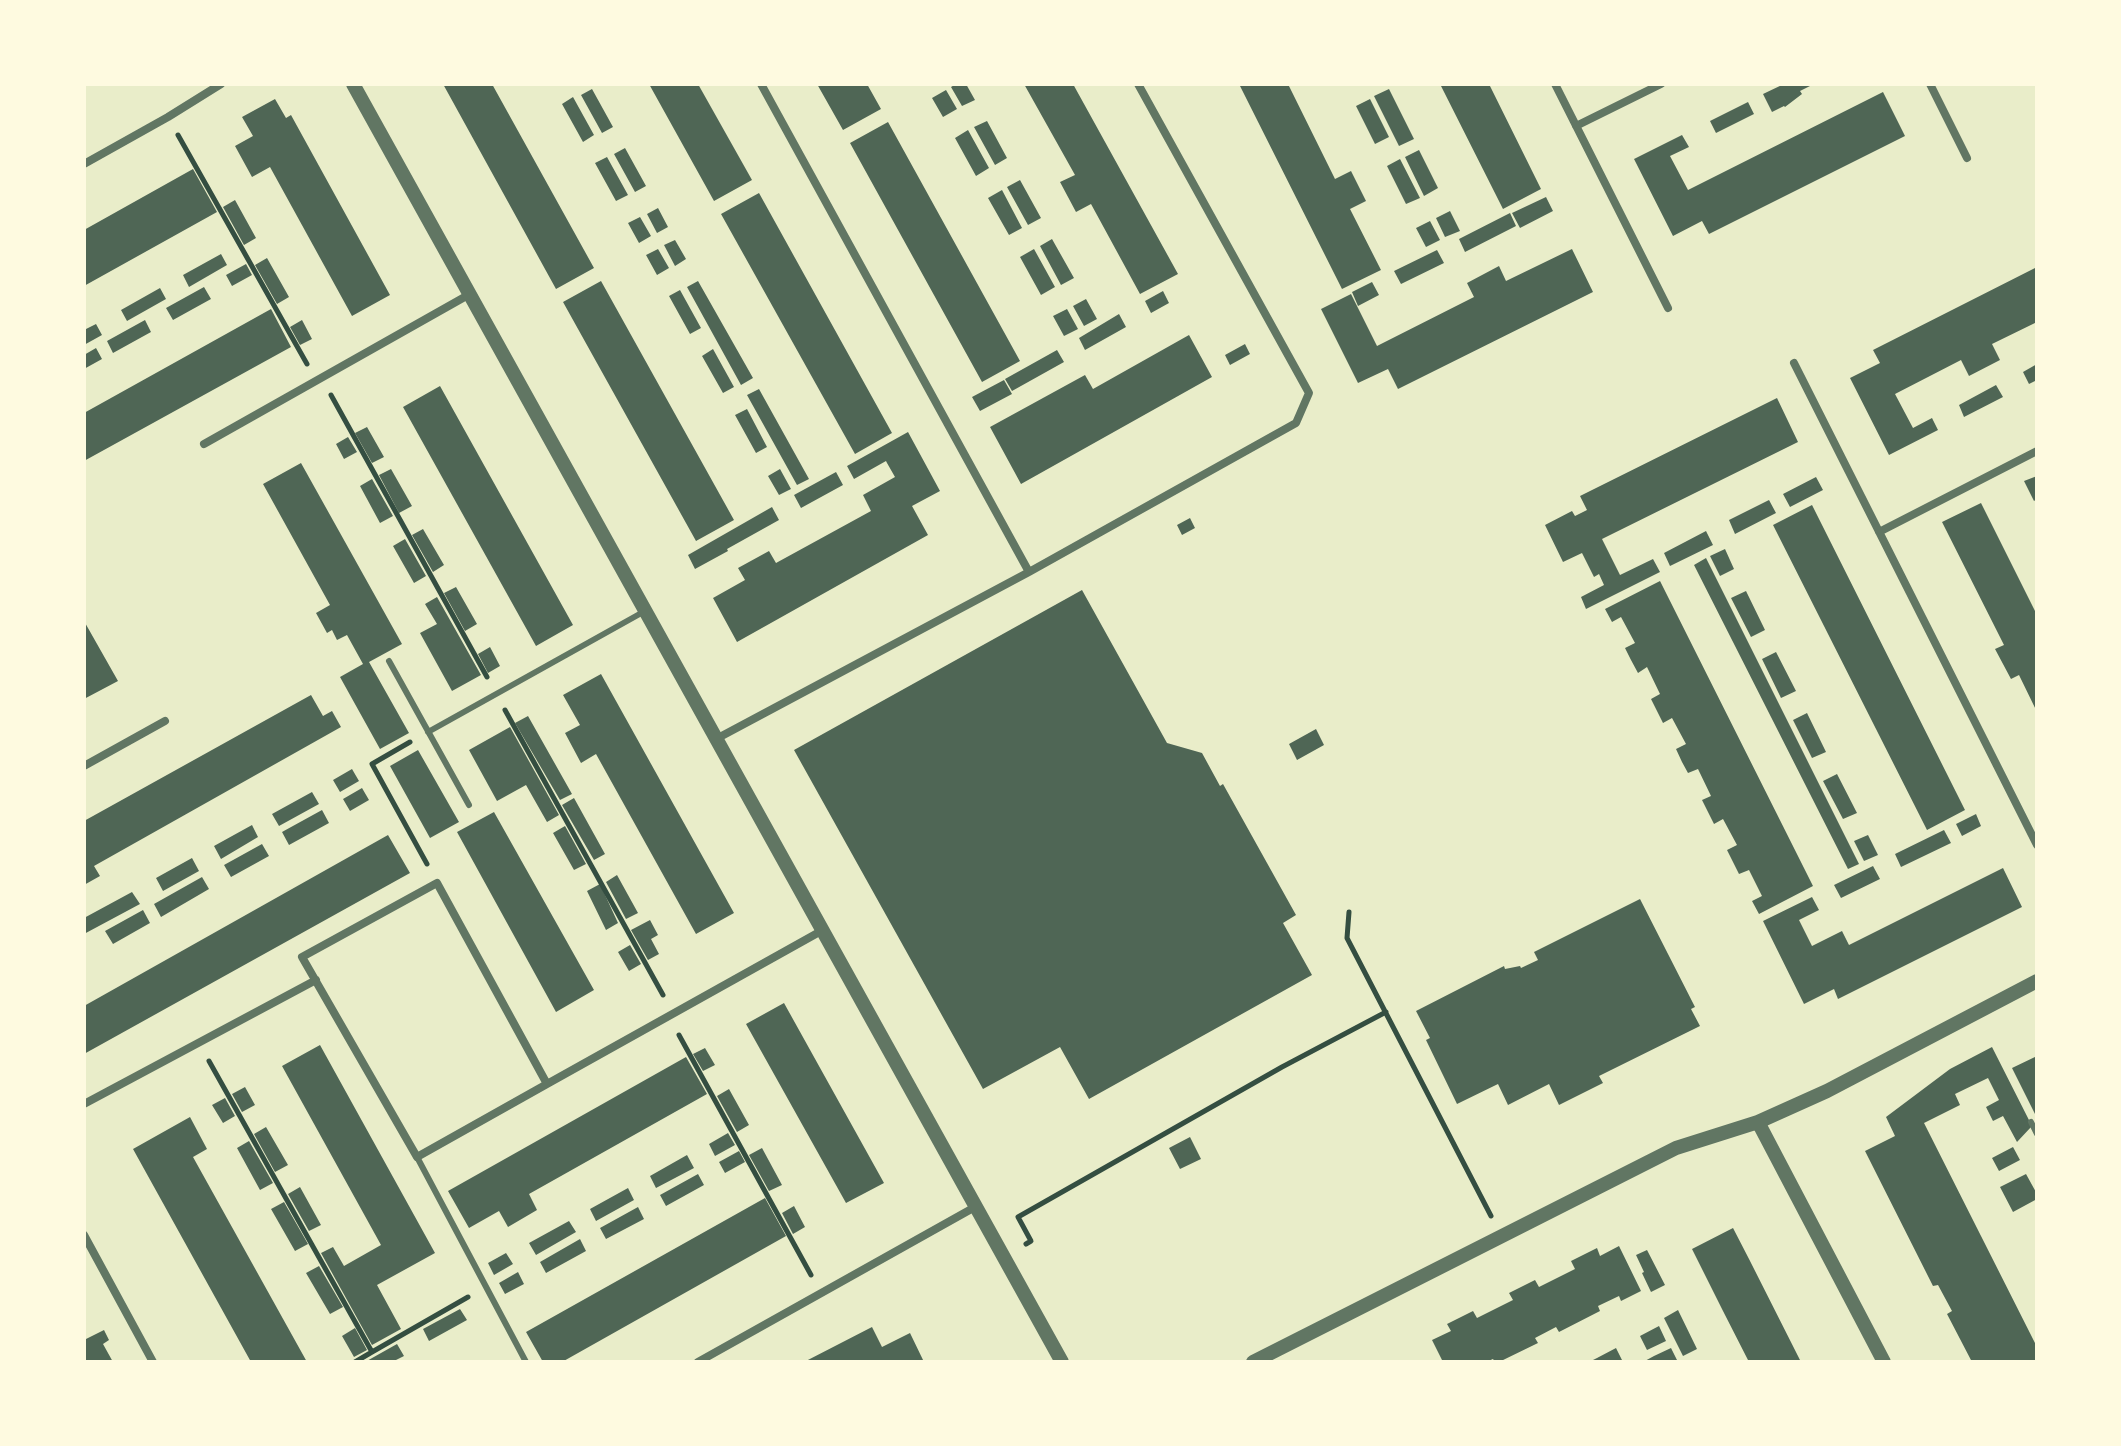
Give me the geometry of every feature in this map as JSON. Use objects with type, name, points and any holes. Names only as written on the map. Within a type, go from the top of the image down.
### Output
[{"type":"street","points":[[84,164],[221,84]]},
{"type":"street","points":[[353,84],[1062,1362]]},
{"type":"street","points":[[761,84],[1029,572]]},
{"type":"street","points":[[716,739],[1029,572],[1296,423],[1309,393],[1138,84]]},
{"type":"street","points":[[1555,84],[1668,308]]},
{"type":"street","points":[[1576,126],[1661,84]]},
{"type":"street","points":[[1930,84],[1967,158]]},
{"type":"street","points":[[204,444],[470,294]]},
{"type":"street","points":[[1794,363],[2037,845]]},
{"type":"street","points":[[1879,532],[2037,451]]},
{"type":"street","points":[[84,766],[165,721]]},
{"type":"street","points":[[547,1084],[437,883],[302,957],[417,1157],[823,930]]},
{"type":"street","points":[[84,1104],[316,980]]},
{"type":"street","points":[[1253,1362],[1676,1148],[1758,1122],[1827,1091],[2037,981]]},
{"type":"street","points":[[1758,1122],[1884,1362]]},
{"type":"street","points":[[698,1362],[975,1207]]},
{"type":"street","points":[[84,1235],[153,1362]]},
{"type":"lane","points":[[428,732],[646,611]]},
{"type":"lane","points":[[389,661],[469,805]]},
{"type":"lane","points":[[2031,1122],[2037,1134]]},
{"type":"lane","points":[[417,1157],[526,1362]]},
{"type":"path","points":[[168,117],[317,382]]},
{"type":"path","points":[[428,732],[372,764],[437,883]]},
{"type":"path","points":[[1349,912],[1347,938],[1502,1236]]},
{"type":"path","points":[[1004,1257],[1031,1241],[1018,1217],[1282,1067],[1386,1012]]},
{"type":"path","points":[[199,1043],[372,1352]]},
{"type":"path","points":[[686,1049],[803,1259]]},
{"type":"path","points":[[355,1362],[485,1288]]},
{"type":"building","points":[[443,84],[492,84],[594,268],[556,289]]},
{"type":"building","points":[[649,84],[698,84],[752,180],[714,201]]},
{"type":"building","points":[[817,84],[867,84],[881,109],[843,130]]},
{"type":"building","points":[[966,84],[975,100],[962,106],[951,87]]},
{"type":"building","points":[[1024,84],[1073,84],[1178,274],[1140,294],[1091,204],[1076,212],[1060,182],[1075,175]]},
{"type":"building","points":[[1239,84],[1288,84],[1335,179],[1351,171],[1366,201],[1350,209],[1381,270],[1342,289]]},
{"type":"building","points":[[1440,84],[1489,84],[1541,189],[1503,209]]},
{"type":"building","points":[[1784,84],[1814,84],[1800,91],[1802,94],[1785,107],[1772,112],[1763,94]]},
{"type":"building","points":[[592,89],[613,127],[602,133],[581,95]]},
{"type":"building","points":[[1389,89],[1414,139],[1399,146],[1374,96]]},
{"type":"building","points":[[946,90],[957,109],[943,117],[932,98]]},
{"type":"building","points":[[1883,92],[1905,136],[1709,234],[1702,221],[1673,236],[1634,159],[1682,135],[1689,147],[1670,156],[1688,190]]},
{"type":"building","points":[[573,97],[594,135],[583,142],[562,104]]},
{"type":"building","points":[[275,99],[286,118],[291,115],[390,295],[352,316],[270,167],[252,177],[235,146],[253,136],[242,117]]},
{"type":"building","points":[[1370,99],[1389,137],[1375,144],[1356,106]]},
{"type":"building","points":[[1748,102],[1754,114],[1716,133],[1710,121]]},
{"type":"building","points":[[987,121],[1007,158],[995,165],[974,127]]},
{"type":"building","points":[[888,122],[1020,361],[982,382],[850,143]]},
{"type":"building","points":[[968,130],[989,168],[976,176],[955,138]]},
{"type":"building","points":[[625,148],[646,186],[635,192],[614,154]]},
{"type":"building","points":[[1419,150],[1438,188],[1424,196],[1405,157]]},
{"type":"building","points":[[607,157],[628,195],[616,201],[595,163]]},
{"type":"building","points":[[1400,159],[1420,198],[1406,204],[1387,166]]},
{"type":"building","points":[[193,169],[217,212],[84,286],[84,230]]},
{"type":"building","points":[[1020,180],[1041,218],[1028,225],[1007,187]]},
{"type":"building","points":[[1002,190],[1022,228],[1009,235],[988,198]]},
{"type":"building","points":[[759,193],[892,433],[855,454],[721,214]]},
{"type":"building","points":[[1546,197],[1553,211],[1520,228],[1512,213]]},
{"type":"building","points":[[235,200],[256,238],[244,245],[223,207]]},
{"type":"building","points":[[658,208],[668,227],[657,233],[647,214]]},
{"type":"building","points":[[1450,211],[1460,231],[1445,237],[1436,218]]},
{"type":"building","points":[[1510,213],[1516,226],[1465,252],[1459,239]]},
{"type":"building","points":[[640,217],[651,236],[639,243],[628,223]]},
{"type":"building","points":[[1430,221],[1440,240],[1426,247],[1416,228]]},
{"type":"building","points":[[1052,239],[1074,278],[1061,285],[1040,246]]},
{"type":"building","points":[[675,240],[686,259],[675,266],[664,245]]},
{"type":"building","points":[[658,249],[669,268],[657,275],[646,255]]},
{"type":"building","points":[[1034,249],[1055,287],[1041,295],[1020,257]]},
{"type":"building","points":[[1572,249],[1593,292],[1398,389],[1388,369],[1358,383],[1321,309],[1351,294],[1377,346],[1474,297],[1467,283],[1499,266],[1506,281]]},
{"type":"building","points":[[1437,250],[1444,263],[1401,284],[1394,271]]},
{"type":"building","points":[[221,254],[227,265],[189,287],[183,275]]},
{"type":"building","points":[[267,258],[289,297],[277,304],[255,265]]},
{"type":"building","points":[[246,264],[252,275],[232,286],[226,275]]},
{"type":"building","points":[[2037,267],[2037,322],[1992,344],[2000,360],[1969,376],[1961,360],[1895,394],[1913,428],[1932,418],[1938,430],[1889,455],[1850,378],[1880,363],[1873,350]]},
{"type":"building","points":[[601,281],[734,520],[696,541],[563,302]]},
{"type":"building","points":[[698,281],[753,378],[741,385],[687,287]]},
{"type":"building","points":[[1372,282],[1379,295],[1358,306],[1352,292]]},
{"type":"building","points":[[204,287],[211,299],[173,320],[166,308]]},
{"type":"building","points":[[160,288],[166,299],[127,321],[121,310]]},
{"type":"building","points":[[680,290],[701,328],[690,334],[669,296]]},
{"type":"building","points":[[1163,291],[1169,303],[1151,313],[1145,301]]},
{"type":"building","points":[[1086,299],[1097,319],[1084,326],[1073,306]]},
{"type":"building","points":[[271,309],[291,347],[84,461],[84,413]]},
{"type":"building","points":[[1067,309],[1078,329],[1064,336],[1053,316]]},
{"type":"building","points":[[1119,314],[1126,327],[1085,350],[1079,338]]},
{"type":"building","points":[[145,320],[151,332],[113,353],[107,341]]},
{"type":"building","points":[[302,320],[312,339],[300,345],[290,327]]},
{"type":"building","points":[[96,324],[102,335],[84,345],[84,330]]},
{"type":"building","points":[[1189,335],[1212,377],[1021,484],[990,427],[1085,375],[1093,389]]},
{"type":"building","points":[[1245,344],[1250,354],[1230,365],[1225,355]]},
{"type":"building","points":[[96,348],[102,359],[84,369],[84,355]]},
{"type":"building","points":[[713,349],[734,387],[723,393],[702,356]]},
{"type":"building","points":[[1057,350],[1064,362],[1012,391],[1005,379]]},
{"type":"building","points":[[2037,364],[2037,380],[2029,384],[2023,372]]},
{"type":"building","points":[[1004,380],[1012,394],[980,411],[972,397]]},
{"type":"building","points":[[1996,385],[2003,397],[1964,417],[1959,405]]},
{"type":"building","points":[[440,386],[573,625],[536,646],[403,407]]},
{"type":"building","points":[[759,389],[809,479],[797,485],[747,395]]},
{"type":"building","points":[[1777,398],[1798,442],[1602,539],[1620,575],[1653,559],[1660,572],[1586,609],[1581,597],[1604,585],[1599,574],[1594,577],[1582,553],[1563,562],[1545,525],[1572,511],[1575,516],[1587,510],[1580,496]]},
{"type":"building","points":[[747,409],[767,447],[756,453],[735,415]]},
{"type":"building","points":[[367,427],[384,457],[372,463],[355,433]]},
{"type":"building","points":[[908,432],[940,491],[912,506],[928,535],[737,642],[713,598],[745,580],[738,568],[769,551],[776,563],[871,511],[863,495],[895,477],[886,461],[854,479],[847,466]]},
{"type":"building","points":[[348,437],[357,452],[344,459],[336,444]]},
{"type":"building","points":[[301,463],[402,644],[369,662],[409,733],[380,749],[340,677],[363,664],[347,635],[337,640],[332,630],[327,633],[316,613],[330,605],[263,484]]},
{"type":"building","points":[[391,469],[412,506],[399,513],[379,475]]},
{"type":"building","points":[[780,469],[791,489],[779,495],[768,476]]},
{"type":"building","points":[[836,472],[843,485],[801,508],[794,495]]},
{"type":"building","points":[[2037,476],[2037,499],[2034,501],[2024,481]]},
{"type":"building","points":[[1816,477],[1823,490],[1790,507],[1783,494]]},
{"type":"building","points":[[372,479],[393,516],[380,523],[360,486]]},
{"type":"building","points":[[1769,500],[1776,513],[1735,534],[1729,520]]},
{"type":"building","points":[[1981,503],[2037,615],[2037,712],[2019,675],[2011,679],[1995,649],[2004,645],[1942,522]]},
{"type":"building","points":[[1812,505],[1965,810],[1927,830],[1773,525]]},
{"type":"building","points":[[772,507],[779,520],[695,569],[688,555]]},
{"type":"building","points":[[1190,518],[1195,528],[1182,535],[1177,525]]},
{"type":"building","points":[[423,529],[444,565],[433,572],[412,535]]},
{"type":"building","points":[[1706,531],[1713,545],[1670,566],[1664,553]]},
{"type":"building","points":[[405,539],[426,576],[414,583],[393,546]]},
{"type":"building","points":[[1725,549],[1734,569],[1720,576],[1710,556]]},
{"type":"building","points":[[1706,558],[1859,864],[1848,869],[1694,565]]},
{"type":"building","points":[[1660,581],[1813,886],[1759,914],[1752,901],[1762,896],[1749,870],[1739,874],[1727,850],[1737,845],[1723,819],[1714,824],[1702,800],[1711,796],[1698,769],[1688,773],[1682,762],[1676,749],[1686,744],[1672,718],[1663,723],[1651,699],[1660,694],[1647,667],[1638,673],[1631,660],[1625,648],[1635,643],[1621,617],[1612,622],[1605,609]]},
{"type":"building","points":[[456,587],[477,624],[465,631],[444,593]]},
{"type":"building","points":[[1082,590],[1167,743],[1202,753],[1220,786],[1223,784],[1296,915],[1283,923],[1312,975],[1089,1099],[1060,1047],[983,1089],[794,750]]},
{"type":"building","points":[[1746,591],[1765,630],[1751,637],[1731,598]]},
{"type":"building","points":[[437,597],[481,675],[452,691],[420,633],[437,624],[425,604]]},
{"type":"building","points":[[84,621],[118,681],[84,699]]},
{"type":"building","points":[[490,647],[500,666],[488,673],[478,654]]},
{"type":"building","points":[[1776,652],[1796,691],[1781,698],[1762,659]]},
{"type":"building","points":[[601,674],[734,913],[696,934],[596,754],[581,763],[565,733],[580,725],[563,695]]},
{"type":"building","points":[[311,695],[323,716],[332,711],[341,727],[94,866],[100,876],[84,885],[84,821]]},
{"type":"building","points":[[1807,713],[1826,752],[1812,758],[1793,720]]},
{"type":"building","points":[[528,716],[572,794],[560,800],[515,723]]},
{"type":"building","points":[[510,727],[559,815],[547,822],[526,785],[497,801],[469,750]]},
{"type":"building","points":[[1316,729],[1324,745],[1297,760],[1289,744]]},
{"type":"building","points":[[418,750],[459,822],[430,838],[390,766]]},
{"type":"building","points":[[352,769],[359,781],[340,792],[333,780]]},
{"type":"building","points":[[1837,774],[1857,813],[1843,819],[1823,781]]},
{"type":"building","points":[[362,788],[369,800],[350,811],[343,799]]},
{"type":"building","points":[[312,792],[319,804],[279,826],[272,814]]},
{"type":"building","points":[[574,798],[605,854],[594,860],[562,805]]},
{"type":"building","points":[[322,810],[329,823],[289,845],[282,832]]},
{"type":"building","points":[[494,812],[594,990],[556,1012],[457,832]]},
{"type":"building","points":[[1976,814],[1981,826],[1962,836],[1956,824]]},
{"type":"building","points":[[252,825],[258,837],[221,859],[214,846]]},
{"type":"building","points":[[565,826],[586,864],[574,870],[553,833]]},
{"type":"building","points":[[1944,830],[1951,843],[1901,867],[1895,854]]},
{"type":"building","points":[[388,835],[410,873],[84,1054],[84,1006]]},
{"type":"building","points":[[1868,835],[1878,855],[1864,861],[1854,841]]},
{"type":"building","points":[[262,844],[269,856],[231,877],[224,865]]},
{"type":"building","points":[[192,858],[199,871],[163,891],[156,878]]},
{"type":"building","points":[[1873,866],[1880,879],[1841,898],[1834,885]]},
{"type":"building","points":[[2003,868],[2022,907],[1838,999],[1834,989],[1804,1004],[1763,921],[1812,897],[1819,910],[1799,920],[1812,946],[1842,931],[1849,945]]},
{"type":"building","points":[[617,875],[638,913],[626,919],[606,882]]},
{"type":"building","points":[[202,877],[209,889],[161,917],[154,904]]},
{"type":"building","points":[[600,884],[618,923],[606,930],[587,891]]},
{"type":"building","points":[[132,892],[140,904],[84,934],[84,918]]},
{"type":"building","points":[[1640,899],[1695,1007],[1691,1009],[1700,1026],[1599,1076],[1603,1083],[1559,1105],[1549,1084],[1508,1105],[1498,1084],[1457,1104],[1426,1040],[1430,1038],[1416,1011],[1504,966],[1505,969],[1521,968],[1538,960],[1534,952]]},
{"type":"building","points":[[143,910],[150,923],[113,944],[105,931]]},
{"type":"building","points":[[650,920],[658,935],[651,939],[659,954],[648,960],[631,930]]},
{"type":"building","points":[[630,945],[641,964],[629,971],[618,952]]},
{"type":"building","points":[[784,1003],[884,1183],[846,1203],[746,1024]]},
{"type":"building","points":[[320,1045],[435,1253],[377,1285],[401,1329],[372,1345],[321,1253],[333,1247],[344,1266],[381,1245],[282,1066]]},
{"type":"building","points":[[1992,1047],[2032,1126],[2017,1142],[2003,1116],[1993,1121],[1986,1107],[1999,1100],[1988,1078],[1955,1094],[1960,1105],[1924,1123],[2037,1347],[2037,1362],[1972,1362],[1947,1314],[1952,1311],[1938,1285],[1933,1286],[1865,1151],[1895,1136],[1886,1117],[1950,1069]]},
{"type":"building","points":[[705,1048],[715,1065],[703,1071],[693,1054]]},
{"type":"building","points":[[2037,1056],[2037,1118],[2012,1068]]},
{"type":"building","points":[[686,1057],[707,1094],[529,1194],[537,1210],[508,1227],[499,1211],[469,1228],[448,1191]]},
{"type":"building","points":[[245,1087],[255,1105],[242,1112],[232,1094]]},
{"type":"building","points":[[729,1089],[749,1125],[737,1132],[717,1096]]},
{"type":"building","points":[[225,1098],[235,1116],[223,1123],[212,1105]]},
{"type":"building","points":[[190,1117],[207,1149],[193,1157],[307,1362],[251,1362],[133,1149]]},
{"type":"building","points":[[266,1127],[288,1165],[275,1172],[254,1134]]},
{"type":"building","points":[[728,1133],[735,1145],[715,1156],[709,1144]]},
{"type":"building","points":[[1190,1137],[1201,1159],[1180,1169],[1169,1148]]},
{"type":"building","points":[[249,1141],[273,1183],[260,1190],[237,1148]]},
{"type":"building","points":[[2013,1147],[2020,1160],[1999,1171],[1992,1158]]},
{"type":"building","points":[[762,1148],[782,1185],[769,1191],[749,1155]]},
{"type":"building","points":[[739,1151],[745,1162],[725,1173],[719,1162]]},
{"type":"building","points":[[687,1155],[694,1168],[656,1188],[650,1176]]},
{"type":"building","points":[[698,1174],[704,1185],[666,1206],[660,1195]]},
{"type":"building","points":[[2026,1174],[2037,1199],[2013,1212],[2000,1187]]},
{"type":"building","points":[[300,1187],[321,1225],[309,1231],[288,1194]]},
{"type":"building","points":[[628,1188],[634,1200],[596,1221],[590,1209]]},
{"type":"building","points":[[765,1198],[786,1236],[562,1362],[543,1362],[526,1332]]},
{"type":"building","points":[[284,1202],[308,1244],[295,1251],[271,1209]]},
{"type":"building","points":[[794,1206],[805,1227],[793,1234],[782,1213]]},
{"type":"building","points":[[638,1207],[644,1219],[606,1239],[600,1228]]},
{"type":"building","points":[[569,1221],[576,1232],[536,1255],[529,1243]]},
{"type":"building","points":[[1733,1228],[1801,1362],[1749,1362],[1723,1311],[1692,1249]]},
{"type":"building","points":[[580,1239],[586,1251],[546,1273],[540,1262]]},
{"type":"building","points":[[1619,1246],[1641,1291],[1621,1301],[1619,1296],[1598,1306],[1600,1311],[1559,1332],[1556,1327],[1535,1338],[1538,1343],[1499,1362],[1493,1359],[1486,1362],[1443,1362],[1432,1340],[1451,1331],[1447,1324],[1473,1311],[1477,1318],[1513,1300],[1509,1293],[1535,1280],[1539,1287],[1575,1269],[1571,1261],[1597,1248],[1600,1256]]},
{"type":"building","points":[[1647,1250],[1665,1285],[1651,1292],[1636,1255]]},
{"type":"building","points":[[506,1253],[513,1264],[494,1275],[488,1263]]},
{"type":"building","points":[[319,1266],[343,1307],[330,1314],[306,1273]]},
{"type":"building","points":[[518,1272],[524,1284],[505,1294],[499,1283]]},
{"type":"building","points":[[460,1309],[467,1320],[429,1341],[423,1329]]},
{"type":"building","points":[[1678,1310],[1697,1349],[1683,1356],[1664,1318]]},
{"type":"building","points":[[1659,1326],[1666,1341],[1647,1350],[1640,1336]]},
{"type":"building","points":[[872,1327],[882,1347],[910,1333],[924,1362],[804,1362]]},
{"type":"building","points":[[355,1328],[367,1350],[354,1357],[342,1336]]},
{"type":"building","points":[[104,1330],[109,1340],[103,1344],[113,1362],[84,1362],[84,1340]]},
{"type":"building","points":[[397,1344],[404,1356],[392,1362],[365,1362]]},
{"type":"building","points":[[1616,1348],[1623,1362],[1589,1362],[1597,1358]]},
{"type":"building","points":[[1671,1348],[1678,1362],[1643,1362],[1654,1356]]}]
